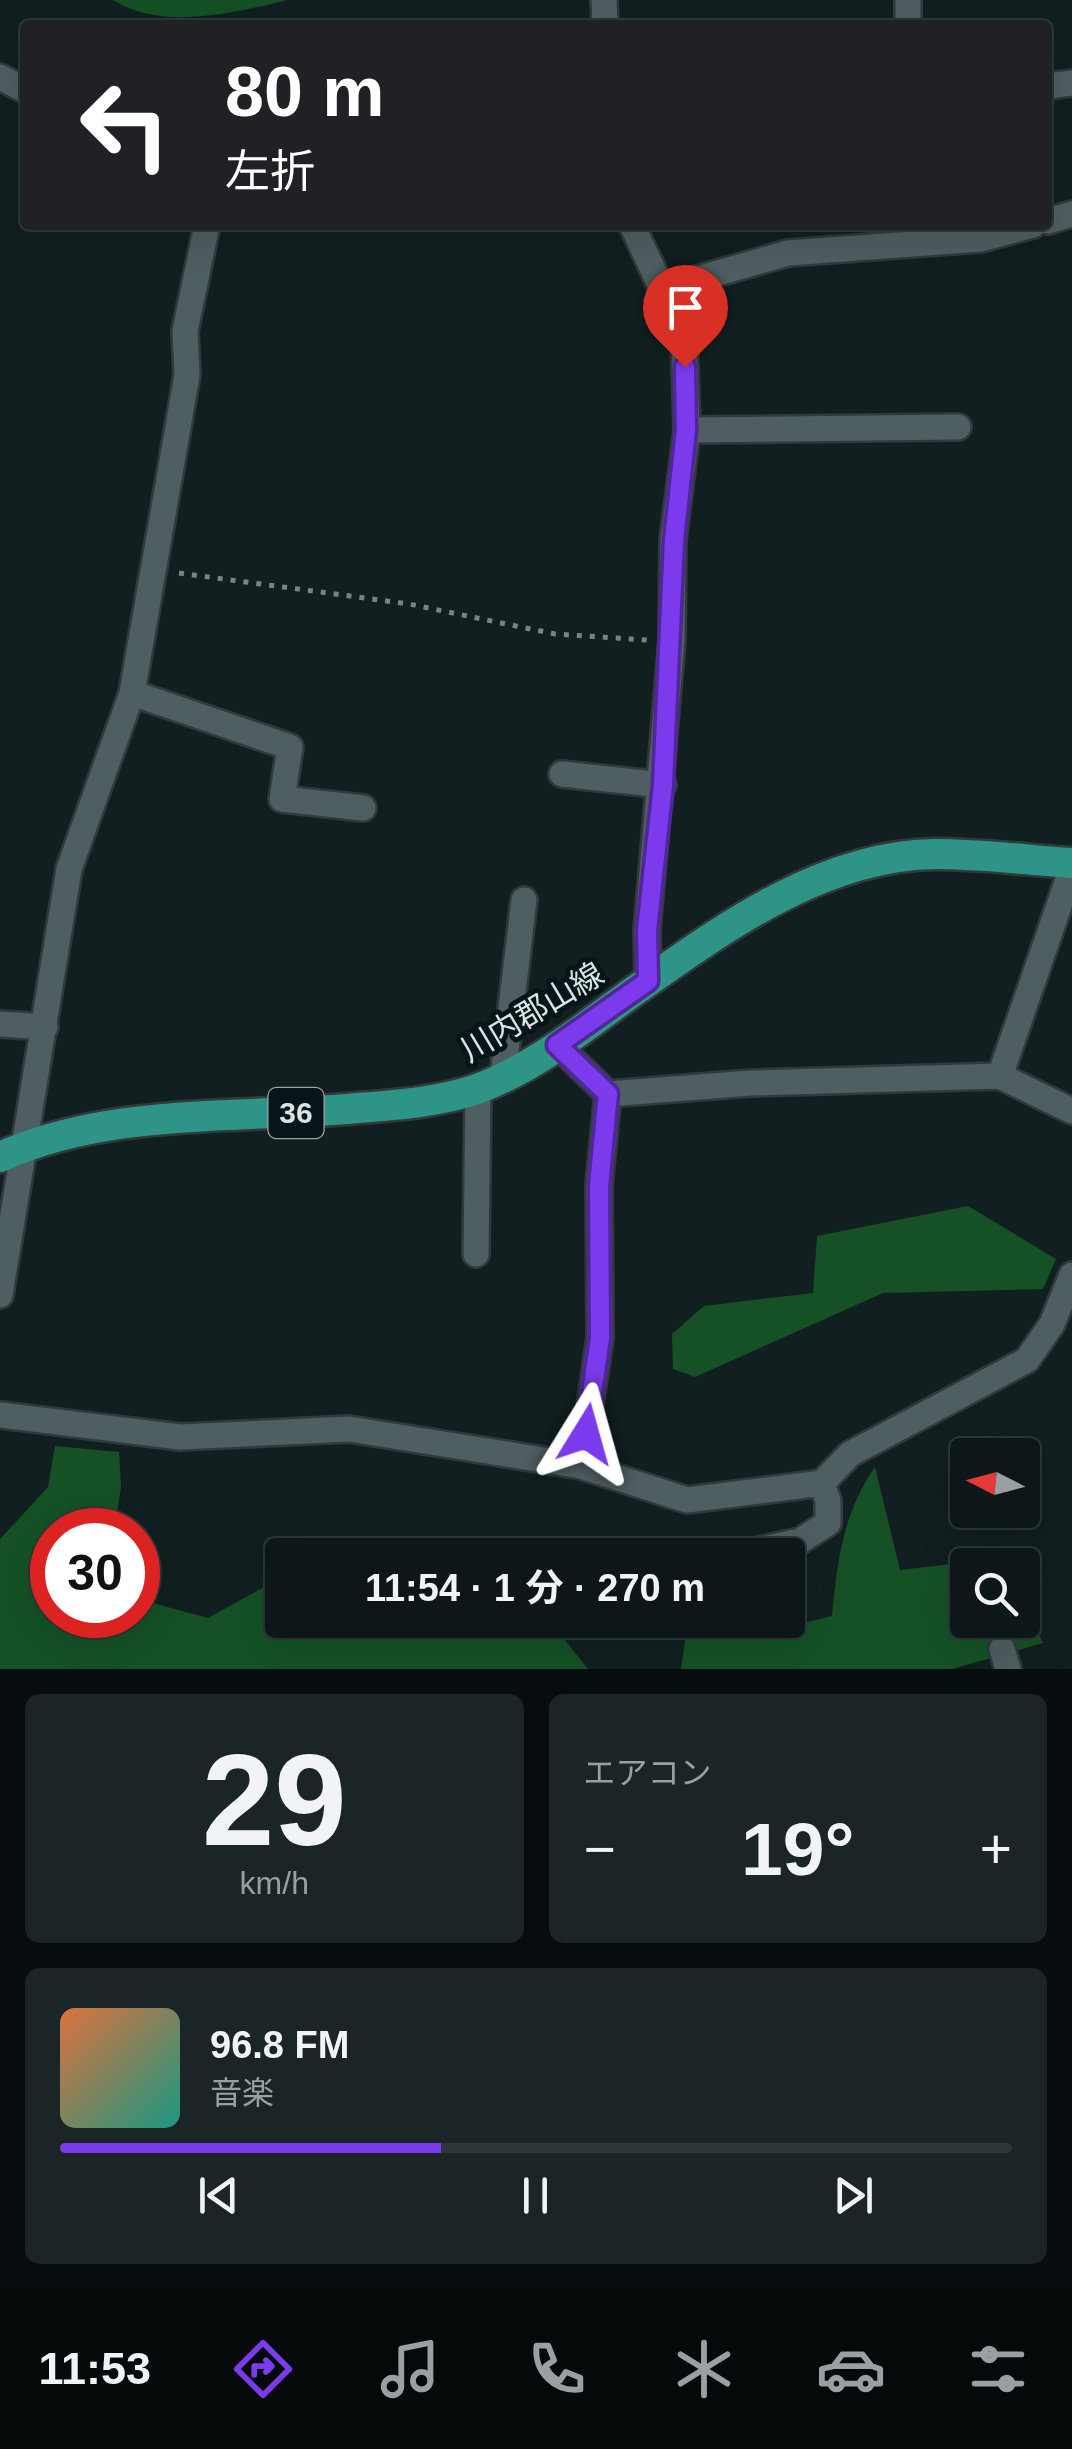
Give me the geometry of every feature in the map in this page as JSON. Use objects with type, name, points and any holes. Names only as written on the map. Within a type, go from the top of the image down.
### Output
[{"type":"main road","name":"川内郡山線","points":[[12,1151],[134,1122],[413,1104],[490,1082],[557,1045],[741,918],[806,884],[861,866],[933,854],[1072,865]]},
{"type":"street","points":[[0,1295],[12,1151],[45,1027],[69,869],[132,692],[156,570],[186,375],[185,331],[206,230]]},
{"type":"street","points":[[634,230],[684,336],[686,430],[674,540],[663,785],[647,930],[648,981]]},
{"type":"street","points":[[662,288],[788,253],[981,239],[1014,230]]},
{"type":"street","points":[[686,430],[958,427]]},
{"type":"street","points":[[132,692],[290,747],[282,799],[362,808]]},
{"type":"street","points":[[562,774],[663,785]]},
{"type":"street","points":[[1000,1076],[1072,865]]},
{"type":"street","points":[[476,1254],[490,1082],[524,900]]},
{"type":"street","points":[[0,1024],[45,1027]]},
{"type":"street","points":[[557,1045],[608,1094],[751,1082],[1000,1076],[1072,1111]]},
{"type":"street","points":[[580,1466],[600,1338],[599,1186],[608,1094]]},
{"type":"street","points":[[0,1415],[180,1437],[349,1429],[580,1466],[687,1500],[822,1482],[850,1454],[1027,1360],[1052,1324],[1072,1275]]},
{"type":"street","points":[[805,1538],[828,1522],[822,1482]]},
{"type":"path","points":[[156,570],[409,604],[554,634],[672,641]]},
{"type":"green space","points":[[113,0],[287,0],[222,14],[176,17],[153,15]]},
{"type":"green space","points":[[968,1206],[1056,1259],[1043,1289],[883,1293],[695,1377],[673,1369],[672,1334],[704,1306],[813,1293],[817,1236]]},
{"type":"green space","points":[[55,1446],[119,1452],[118,1508],[30,1508],[30,1638],[160,1638],[160,1605],[208,1618],[265,1586],[265,1638],[563,1638],[588,1669],[0,1669],[0,1539],[48,1487]]},
{"type":"green space","points":[[875,1467],[900,1570],[950,1564],[950,1638],[1040,1637],[1043,1643],[952,1669],[681,1669],[685,1638],[805,1638],[805,1623],[832,1616],[839,1557],[864,1484]]},
{"type":"route","points":[[586,1434],[600,1338],[599,1186],[608,1094],[557,1045],[648,981],[647,930],[663,785],[674,540],[686,430],[685,367]]}]
